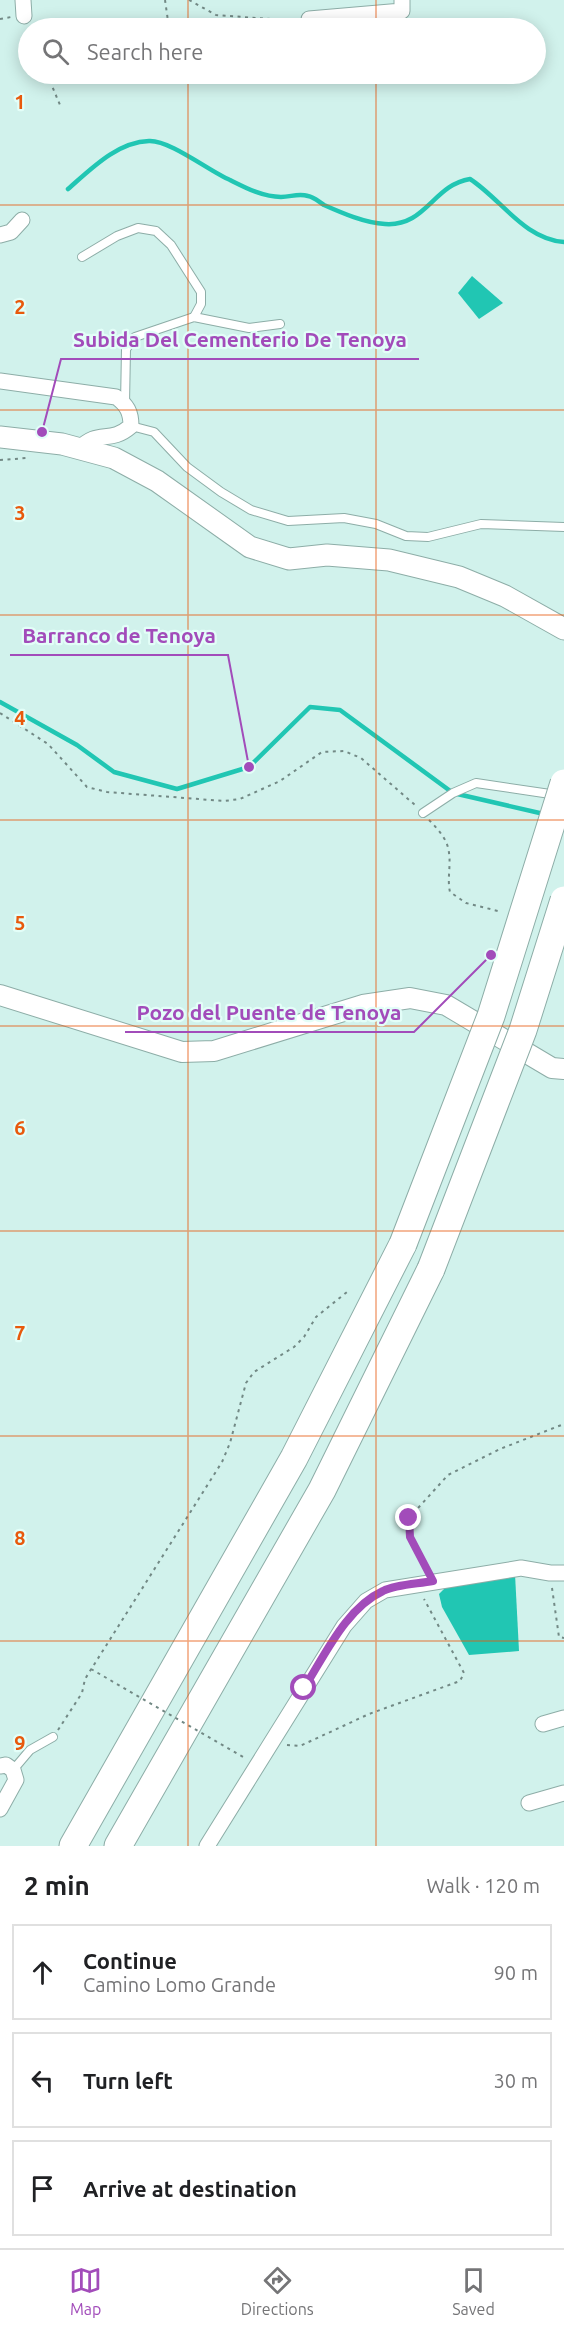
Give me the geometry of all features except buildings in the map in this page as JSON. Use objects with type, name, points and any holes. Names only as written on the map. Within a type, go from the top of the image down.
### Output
[{"type":"highway","points":[[73,1846],[294,1458],[403,1244],[491,1016],[564,783]]},
{"type":"highway","points":[[118,1846],[322,1490],[431,1269],[523,1030],[564,900]]},
{"type":"main road","points":[[0,437],[62,444],[114,458],[157,481],[250,547],[289,559],[327,555],[389,560],[459,577],[505,596],[564,629]]},
{"type":"street","points":[[23,0],[24,16]]},
{"type":"street","points":[[316,18],[402,5]]},
{"type":"street","points":[[0,235],[11,232],[22,220]]},
{"type":"street","points":[[0,381],[107,395],[116,397],[125,404],[131,414],[132,426],[122,434],[111,438],[98,436],[88,439],[79,449]]},
{"type":"street","points":[[0,995],[182,1052],[214,1051],[363,1005],[410,998],[446,1005],[552,1068],[564,1069]]},
{"type":"street","points":[[207,1846],[344,1626],[366,1601],[385,1590],[521,1568],[557,1574]]},
{"type":"street","points":[[543,1724],[564,1718]]},
{"type":"street","points":[[0,1809],[16,1780],[6,1768]]},
{"type":"street","points":[[529,1803],[564,1793]]},
{"type":"lane","points":[[82,257],[117,236],[138,228],[156,231],[171,245],[201,292],[201,304],[194,317]]},
{"type":"lane","points":[[125,404],[126,349],[135,337],[194,317],[249,328],[280,324]]},
{"type":"lane","points":[[132,426],[154,432],[187,467],[221,492],[251,510],[288,521],[344,518],[375,524],[406,536],[428,537],[482,524],[564,527]]},
{"type":"lane","points":[[423,813],[453,793],[476,783],[564,796]]},
{"type":"lane","points":[[6,1768],[30,1750],[54,1737]]},
{"type":"path","points":[[165,0],[168,18]]},
{"type":"path","points":[[189,0],[216,15],[257,18]]},
{"type":"path","points":[[51,84],[60,105]]},
{"type":"path","points":[[0,713],[48,744],[87,787],[107,792],[224,801],[240,799],[280,782],[322,752],[344,751],[361,758],[423,813],[441,834],[449,853],[447,879],[450,892],[466,903],[511,915]]},
{"type":"path","points":[[54,1737],[82,1693],[85,1679],[91,1669],[222,1462],[230,1443],[246,1383],[254,1372],[294,1347],[304,1337],[316,1317],[347,1292]]},
{"type":"path","points":[[274,1737],[291,1747],[300,1746],[369,1714],[460,1681],[464,1673],[424,1600],[427,1583],[410,1537],[409,1518],[448,1475],[500,1449],[564,1424]]},
{"type":"path","points":[[557,1574],[559,1637],[564,1638]]},
{"type":"path","points":[[91,1669],[245,1758]]},
{"type":"shaded area","points":[[472,276],[503,303],[479,319],[458,293]]},
{"type":"shaded area","points":[[515,1574],[519,1651],[469,1655],[442,1607],[439,1594],[447,1586]]},
{"type":"waterway","points":[[68,189],[115,151],[149,141],[168,145],[221,176],[255,192],[274,197],[301,195],[310,197],[362,220],[385,224],[410,219],[447,189],[470,179],[525,226],[537,234],[564,242]]},
{"type":"waterway","points":[[0,702],[77,745],[114,772],[177,789],[249,767],[310,707],[340,710],[453,793],[544,814]]},
{"type":"place","name":"Subida Del Cementerio De Tenoya","points":[[42,432]]},
{"type":"place","name":"Barranco de Tenoya","points":[[249,767]]},
{"type":"place","name":"Pozo del Puente de Tenoya","points":[[491,955]]},
{"type":"route","points":[[304,1688],[344,1626],[366,1601],[385,1590],[433,1581],[410,1537],[409,1518]]}]
